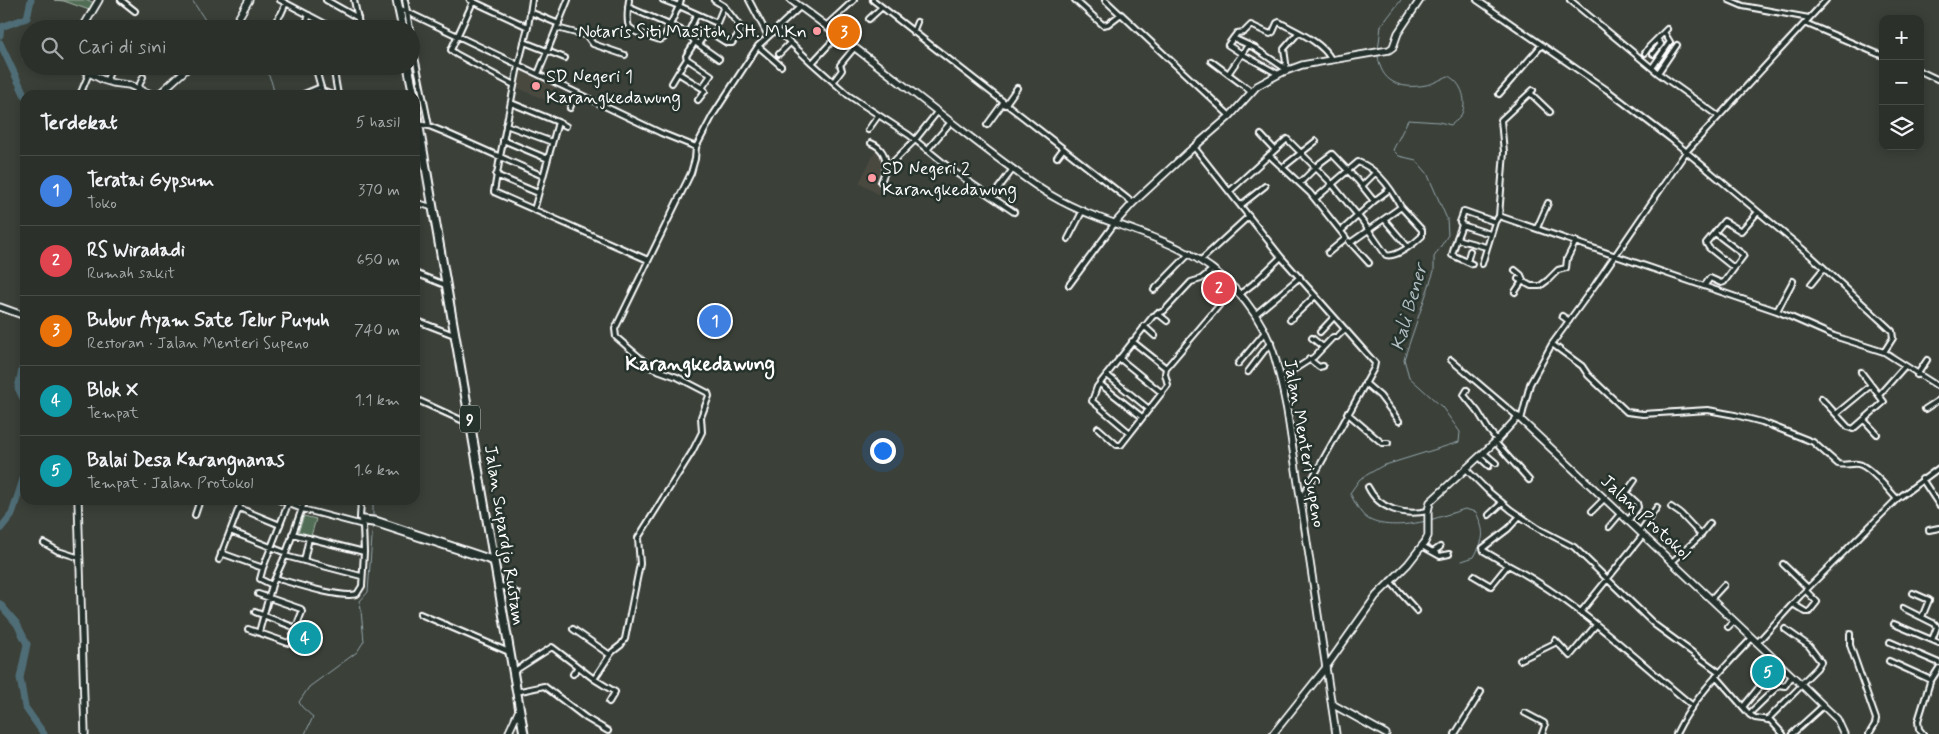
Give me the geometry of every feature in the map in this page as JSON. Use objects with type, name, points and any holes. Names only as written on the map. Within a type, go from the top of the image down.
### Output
[{"type":"highway","points":[[398,4],[401,20]]},
{"type":"highway","points":[[408,75],[413,90]]},
{"type":"highway","name":"Jalan Supardjo Rustam","points":[[420,139],[434,208],[454,335],[524,734]]},
{"type":"street","points":[[87,20],[99,0]]},
{"type":"street","points":[[121,0],[135,11]]},
{"type":"street","points":[[237,20],[248,2],[240,0]]},
{"type":"street","points":[[280,0],[317,20]]},
{"type":"street","points":[[326,0],[358,18]]},
{"type":"street","points":[[354,0],[358,18]]},
{"type":"street","points":[[405,0],[408,20]]},
{"type":"street","points":[[532,0],[494,192],[648,260]]},
{"type":"street","points":[[538,74],[568,0]]},
{"type":"street","points":[[629,0],[628,26],[636,32],[662,39],[681,0]]},
{"type":"street","points":[[662,0],[717,23],[724,6]]},
{"type":"street","points":[[672,83],[687,59],[686,56],[708,31],[727,43],[734,42],[742,30],[724,6],[714,0]]},
{"type":"street","points":[[749,0],[768,36]]},
{"type":"street","name":"Jalan Menteri Supeno","points":[[791,0],[827,25],[1041,190],[1083,210],[1190,253],[1213,269],[1234,288],[1256,314],[1271,342],[1281,378],[1336,734]]},
{"type":"street","points":[[827,25],[854,0]]},
{"type":"street","points":[[873,0],[1004,104],[1134,203]]},
{"type":"street","points":[[1076,0],[1103,25],[1108,24],[1120,14]]},
{"type":"street","points":[[1105,0],[1230,116]]},
{"type":"street","points":[[1069,285],[1115,223],[1194,147],[1230,116],[1257,86],[1286,70],[1302,65],[1380,53],[1391,49],[1398,33],[1420,0]]},
{"type":"street","points":[[1477,0],[1606,90],[1686,152],[1824,268],[1892,331],[1893,338],[1884,352]]},
{"type":"street","points":[[1570,0],[1658,73],[1718,116]]},
{"type":"street","points":[[1729,0],[1743,6],[1809,18]]},
{"type":"street","points":[[1273,734],[1326,666],[1368,606],[1408,564],[1422,546],[1426,539],[1428,512],[1432,500],[1520,418],[1530,384],[1552,344],[1616,255],[1686,152],[1826,0]]},
{"type":"street","points":[[514,85],[452,52],[451,47],[458,37],[471,1],[528,26]]},
{"type":"street","points":[[276,20],[286,3]]},
{"type":"street","points":[[398,4],[406,12],[518,66],[661,133],[696,147]]},
{"type":"street","points":[[628,7],[688,33],[696,43],[719,59]]},
{"type":"street","points":[[594,679],[610,655],[625,639],[640,564],[638,538],[692,452],[702,432],[702,413],[709,396],[708,393],[686,381],[649,367],[614,335],[615,329],[691,173],[696,147],[714,115],[758,46],[800,7]]},
{"type":"street","points":[[868,19],[882,7]]},
{"type":"street","points":[[530,12],[558,26],[587,36],[593,44],[625,55]]},
{"type":"street","points":[[688,33],[697,14]]},
{"type":"street","points":[[307,20],[309,15]]},
{"type":"street","points":[[914,32],[917,22]]},
{"type":"street","points":[[1278,74],[1228,45],[1238,32],[1245,32],[1250,24],[1270,34],[1279,22],[1319,46],[1331,60]]},
{"type":"street","points":[[1805,23],[1879,54]]},
{"type":"street","points":[[776,29],[848,96],[915,140],[956,173],[1014,212]]},
{"type":"street","points":[[1645,53],[1665,30],[1670,42],[1652,68]]},
{"type":"street","points":[[1286,70],[1284,49],[1298,33]]},
{"type":"street","points":[[812,63],[838,35]]},
{"type":"street","points":[[1233,38],[1262,52],[1286,70]]},
{"type":"street","points":[[1653,54],[1661,44],[1657,39]]},
{"type":"street","points":[[524,42],[565,58]]},
{"type":"street","points":[[779,54],[790,43]]},
{"type":"street","points":[[1228,74],[1248,45]]},
{"type":"street","points":[[1658,73],[1677,45]]},
{"type":"street","points":[[758,46],[781,66]]},
{"type":"street","points":[[1499,94],[1541,46]]},
{"type":"street","points":[[834,81],[842,70],[840,65],[855,47]]},
{"type":"street","points":[[687,59],[711,75],[702,88]]},
{"type":"street","points":[[1210,61],[1251,91]]},
{"type":"street","points":[[678,73],[705,91],[698,100]]},
{"type":"street","points":[[1924,74],[1939,80]]},
{"type":"street","points":[[82,90],[88,75]]},
{"type":"street","points":[[93,75],[106,81],[142,90]]},
{"type":"street","points":[[106,81],[109,75]]},
{"type":"street","points":[[164,90],[180,75]]},
{"type":"street","points":[[318,75],[322,90]]},
{"type":"street","points":[[335,75],[337,90]]},
{"type":"street","points":[[419,75],[429,126]]},
{"type":"street","points":[[138,88],[144,77]]},
{"type":"street","points":[[987,125],[1017,88]]},
{"type":"street","points":[[1482,264],[1490,234],[1499,216],[1504,152],[1501,120],[1531,92],[1550,112]]},
{"type":"street","points":[[570,108],[576,93]]},
{"type":"street","points":[[511,103],[566,126]]},
{"type":"street","points":[[881,182],[886,169],[915,140],[938,111]]},
{"type":"street","points":[[868,130],[878,116]]},
{"type":"street","points":[[534,210],[558,122]]},
{"type":"street","points":[[927,150],[951,122]]},
{"type":"street","points":[[420,124],[429,126],[543,176]]},
{"type":"street","points":[[506,125],[552,142]]},
{"type":"street","points":[[1230,191],[1292,134]]},
{"type":"street","points":[[1261,135],[1275,150]]},
{"type":"street","points":[[1287,139],[1332,184],[1388,256],[1396,254],[1421,238],[1423,232],[1390,189],[1375,173],[1358,162],[1348,170],[1332,184],[1315,199]]},
{"type":"street","points":[[503,140],[548,158]]},
{"type":"street","points":[[1282,168],[1316,141]]},
{"type":"street","points":[[871,143],[877,145],[883,152],[886,169]]},
{"type":"street","points":[[1194,147],[1281,257],[1375,363],[1374,368],[1347,413],[1301,499]]},
{"type":"street","points":[[1057,157],[1063,149]]},
{"type":"street","points":[[1300,183],[1332,154],[1374,201]]},
{"type":"street","points":[[1269,155],[1315,199],[1350,243],[1369,263]]},
{"type":"street","points":[[992,197],[1013,169]]},
{"type":"street","points":[[1362,186],[1375,173]]},
{"type":"street","points":[[496,175],[538,192]]},
{"type":"street","points":[[1241,205],[1265,186]]},
{"type":"street","points":[[1341,231],[1390,189]]},
{"type":"street","points":[[1537,228],[1548,203]]},
{"type":"street","points":[[420,204],[434,208]]},
{"type":"street","points":[[1350,243],[1402,207]]},
{"type":"street","points":[[1068,239],[1083,210]]},
{"type":"street","points":[[1470,251],[1470,263],[1452,255],[1462,225],[1460,222],[1464,211],[1495,222]]},
{"type":"street","points":[[1734,268],[1707,247],[1707,242],[1725,221],[1742,230],[1758,212]]},
{"type":"street","points":[[1201,260],[1249,216]]},
{"type":"street","points":[[1499,216],[1776,311],[1834,336],[1884,352],[1904,367],[1939,387]]},
{"type":"street","points":[[1384,218],[1408,247]]},
{"type":"street","points":[[1462,225],[1490,234]]},
{"type":"street","points":[[1705,286],[1710,278],[1724,282],[1743,254],[1715,233]]},
{"type":"street","points":[[1328,253],[1346,238]]},
{"type":"street","points":[[1457,238],[1486,247]]},
{"type":"street","points":[[1520,280],[1531,286],[1540,286],[1558,270],[1565,269],[1567,259],[1576,241]]},
{"type":"street","points":[[1154,290],[1190,253]]},
{"type":"street","points":[[1240,294],[1281,257]]},
{"type":"street","points":[[1812,284],[1824,268]]},
{"type":"street","points":[[1130,433],[1092,401],[1100,384],[1155,314],[1164,311],[1191,282],[1201,280],[1213,269]]},
{"type":"street","points":[[1515,270],[1521,275],[1515,292]]},
{"type":"street","points":[[420,275],[446,285]]},
{"type":"street","points":[[1256,314],[1300,277]]},
{"type":"street","points":[[1776,311],[1794,281]]},
{"type":"street","points":[[1098,428],[1119,445],[1168,384],[1165,374],[1166,368],[1234,288]]},
{"type":"street","points":[[1290,320],[1315,296]]},
{"type":"street","points":[[0,306],[20,314]]},
{"type":"street","points":[[1157,313],[1167,321]]},
{"type":"street","points":[[1562,316],[1569,321]]},
{"type":"street","points":[[1320,332],[1334,317]]},
{"type":"street","points":[[420,322],[454,335]]},
{"type":"street","points":[[1144,326],[1155,336]]},
{"type":"street","points":[[1281,378],[1309,359],[1332,337],[1338,337],[1345,329]]},
{"type":"street","points":[[1238,364],[1265,332]]},
{"type":"street","points":[[1312,338],[1323,347]]},
{"type":"street","points":[[1132,341],[1166,368]]},
{"type":"street","points":[[1248,372],[1271,342]]},
{"type":"street","points":[[1552,344],[1582,366],[1588,375],[1627,412],[1643,414],[1708,410],[1762,422],[1813,442],[1838,464],[1843,466],[1857,464],[1862,466],[1883,483],[1897,499]]},
{"type":"street","points":[[1119,358],[1162,393]]},
{"type":"street","points":[[1309,359],[1319,367],[1323,366]]},
{"type":"street","points":[[1451,360],[1520,418]]},
{"type":"street","points":[[1917,375],[1927,360]]},
{"type":"street","points":[[1879,395],[1904,367]]},
{"type":"street","points":[[1821,398],[1852,429],[1884,402],[1861,372]]},
{"type":"street","points":[[1107,375],[1149,409]]},
{"type":"street","points":[[1365,383],[1380,396],[1399,421]]},
{"type":"street","points":[[1100,384],[1142,418]]},
{"type":"street","points":[[1836,414],[1870,386]]},
{"type":"street","points":[[1467,390],[1464,396],[1478,412],[1496,441],[1529,480]]},
{"type":"street","points":[[1925,409],[1939,400]]},
{"type":"street","points":[[420,401],[470,424]]},
{"type":"street","points":[[1347,413],[1382,443],[1388,443]]},
{"type":"street","name":"Jalan Protokol","points":[[1520,418],[1802,684],[1837,719],[1844,734]]},
{"type":"street","points":[[1864,420],[1877,434]]},
{"type":"street","points":[[1481,455],[1496,463]]},
{"type":"street","points":[[1481,455],[1489,466]]},
{"type":"street","points":[[1757,643],[1807,589],[1897,499],[1939,468]]},
{"type":"street","points":[[1466,469],[1502,503],[1539,529],[1574,547],[1655,625],[1717,674],[1748,714],[1755,718],[1773,722],[1783,734]]},
{"type":"street","points":[[1922,479],[1939,505]]},
{"type":"street","points":[[1628,521],[1638,507],[1626,493],[1635,480]]},
{"type":"street","points":[[1368,487],[1379,502],[1397,511],[1410,513],[1428,512]]},
{"type":"street","points":[[1592,511],[1604,499]]},
{"type":"street","points":[[1489,516],[1502,503]]},
{"type":"street","points":[[78,505],[85,734]]},
{"type":"street","points":[[195,515],[198,505]]},
{"type":"street","points":[[219,560],[240,505]]},
{"type":"street","points":[[272,585],[260,579],[288,505]]},
{"type":"street","points":[[291,505],[362,522],[371,520],[493,561]]},
{"type":"street","points":[[259,632],[272,585],[303,505]]},
{"type":"street","points":[[275,578],[312,588],[350,595],[360,591],[364,552],[362,505]]},
{"type":"street","points":[[1580,613],[1608,580],[1642,534],[1657,507]]},
{"type":"street","points":[[1671,507],[1681,514],[1701,535]]},
{"type":"street","points":[[239,508],[280,525]]},
{"type":"street","points":[[1609,526],[1620,514]]},
{"type":"street","points":[[1520,516],[1508,529],[1483,548],[1484,551],[1540,584],[1580,613],[1632,653],[1693,706]]},
{"type":"street","points":[[1672,562],[1701,535],[1710,523]]},
{"type":"street","points":[[1929,530],[1939,528]]},
{"type":"street","points":[[230,531],[304,561],[361,576]]},
{"type":"street","points":[[292,534],[364,552]]},
{"type":"street","points":[[304,561],[310,538]]},
{"type":"street","points":[[44,543],[58,551],[80,558]]},
{"type":"street","points":[[1422,546],[1440,556],[1449,554]]},
{"type":"street","points":[[1434,552],[1440,547]]},
{"type":"street","points":[[221,553],[263,568]]},
{"type":"street","points":[[1783,564],[1817,602],[1809,612],[1793,604]]},
{"type":"street","points":[[1474,576],[1491,586],[1508,565]]},
{"type":"street","points":[[1390,581],[1417,611]]},
{"type":"street","points":[[497,584],[517,593]]},
{"type":"street","points":[[1711,600],[1724,585]]},
{"type":"street","points":[[1913,593],[1929,600],[1922,617]]},
{"type":"street","points":[[248,629],[286,643],[291,640],[302,610],[258,594]]},
{"type":"street","points":[[1903,608],[1937,625],[1932,640]]},
{"type":"street","points":[[255,612],[296,628]]},
{"type":"street","points":[[420,614],[509,652]]},
{"type":"street","points":[[1728,626],[1734,621]]},
{"type":"street","points":[[1894,624],[1939,643]]},
{"type":"street","points":[[1520,660],[1558,643],[1570,656],[1596,625]]},
{"type":"street","points":[[573,628],[610,655]]},
{"type":"street","points":[[1767,720],[1822,662],[1809,646],[1785,629]]},
{"type":"street","points":[[1850,634],[1850,645],[1876,719],[1869,734]]},
{"type":"street","points":[[1676,734],[1693,706],[1717,674],[1752,638]]},
{"type":"street","points":[[291,640],[306,647]]},
{"type":"street","points":[[1890,642],[1939,663]]},
{"type":"street","points":[[512,673],[550,647],[554,647],[594,679],[615,692],[609,702]]},
{"type":"street","points":[[1889,661],[1935,677]]},
{"type":"street","points":[[573,674],[578,667]]},
{"type":"street","points":[[1923,734],[1919,729],[1918,721],[1939,668]]},
{"type":"street","points":[[1748,714],[1779,685],[1786,685],[1792,676]]},
{"type":"street","points":[[516,692],[544,686],[586,718],[608,731]]},
{"type":"street","points":[[1743,707],[1760,686]]},
{"type":"street","points":[[1454,734],[1481,692]]},
{"type":"street","points":[[1332,704],[1379,732],[1386,734]]},
{"type":"street","points":[[1792,734],[1823,706]]},
{"type":"street","points":[[508,734],[519,710]]},
{"type":"street","points":[[1525,713],[1544,723],[1545,726],[1542,734]]},
{"type":"shaded area","name":"SD Negeri 1 Karangkedawung","points":[[520,69],[556,85],[550,102],[516,87]]},
{"type":"shaded area","name":"SD Negeri 2 Karangkedawung","points":[[876,150],[883,155],[884,173],[880,184],[886,188],[883,197],[859,183]]},
{"type":"green space","points":[[54,0],[88,0],[96,4],[92,11],[64,1]]},
{"type":"green space","points":[[304,516],[316,519],[311,536],[298,533]]},
{"type":"waterway","points":[[21,20],[27,18],[31,0]]},
{"type":"waterway","points":[[192,0],[205,20]]},
{"type":"waterway","name":"Kali Bener","points":[[1378,51],[1381,26],[1401,0]]},
{"type":"waterway","points":[[0,35],[1,27],[20,20]]},
{"type":"waterway","points":[[0,43],[22,90]]},
{"type":"waterway","name":"Kali Bener","points":[[1378,55],[1383,72],[1393,82],[1400,85],[1417,86],[1431,84],[1448,76],[1457,83],[1464,99],[1463,111],[1460,117],[1451,125],[1439,122],[1408,120],[1393,150],[1399,156],[1416,160],[1427,173],[1447,219],[1448,235],[1434,257],[1434,271],[1404,359],[1409,377],[1442,407],[1460,432],[1459,442],[1382,466],[1360,479],[1350,493],[1362,514],[1374,522],[1396,525],[1426,521]]},
{"type":"waterway","points":[[268,75],[274,90]]},
{"type":"waterway","points":[[20,379],[18,388],[20,392]]},
{"type":"waterway","points":[[0,529],[12,514],[20,489]]},
{"type":"waterway","points":[[373,505],[373,518]]},
{"type":"waterway","name":"Kali Bener","points":[[1430,520],[1465,509],[1476,512],[1481,525],[1482,540],[1474,557],[1462,561]]},
{"type":"waterway","points":[[305,734],[313,717],[299,702],[309,687],[357,652],[364,641],[360,601],[368,592],[373,524]]},
{"type":"waterway","points":[[0,604],[17,624],[27,644],[20,678],[25,707],[44,734]]},
{"type":"place","name":"Notaris Siti Masitoh, SH. M.Kn","points":[[817,31]]},
{"type":"place","name":"Bubur Ayam Sate Telur Puyuh","points":[[844,32]]},
{"type":"place","name":"SD Negeri 1 Karangkedawung","points":[[536,86]]},
{"type":"place","name":"SD Negeri 2 Karangkedawung","points":[[872,178]]},
{"type":"place","name":"RS Wiradadi","points":[[1219,288]]},
{"type":"place","name":"Teratai Gypsum","points":[[715,321]]},
{"type":"place","name":"Blok X","points":[[305,638]]},
{"type":"place","name":"Balai Desa Karangnanas","points":[[1768,672]]},
{"type":"district","name":"Karangkedawung","points":[[700,363]]}]
